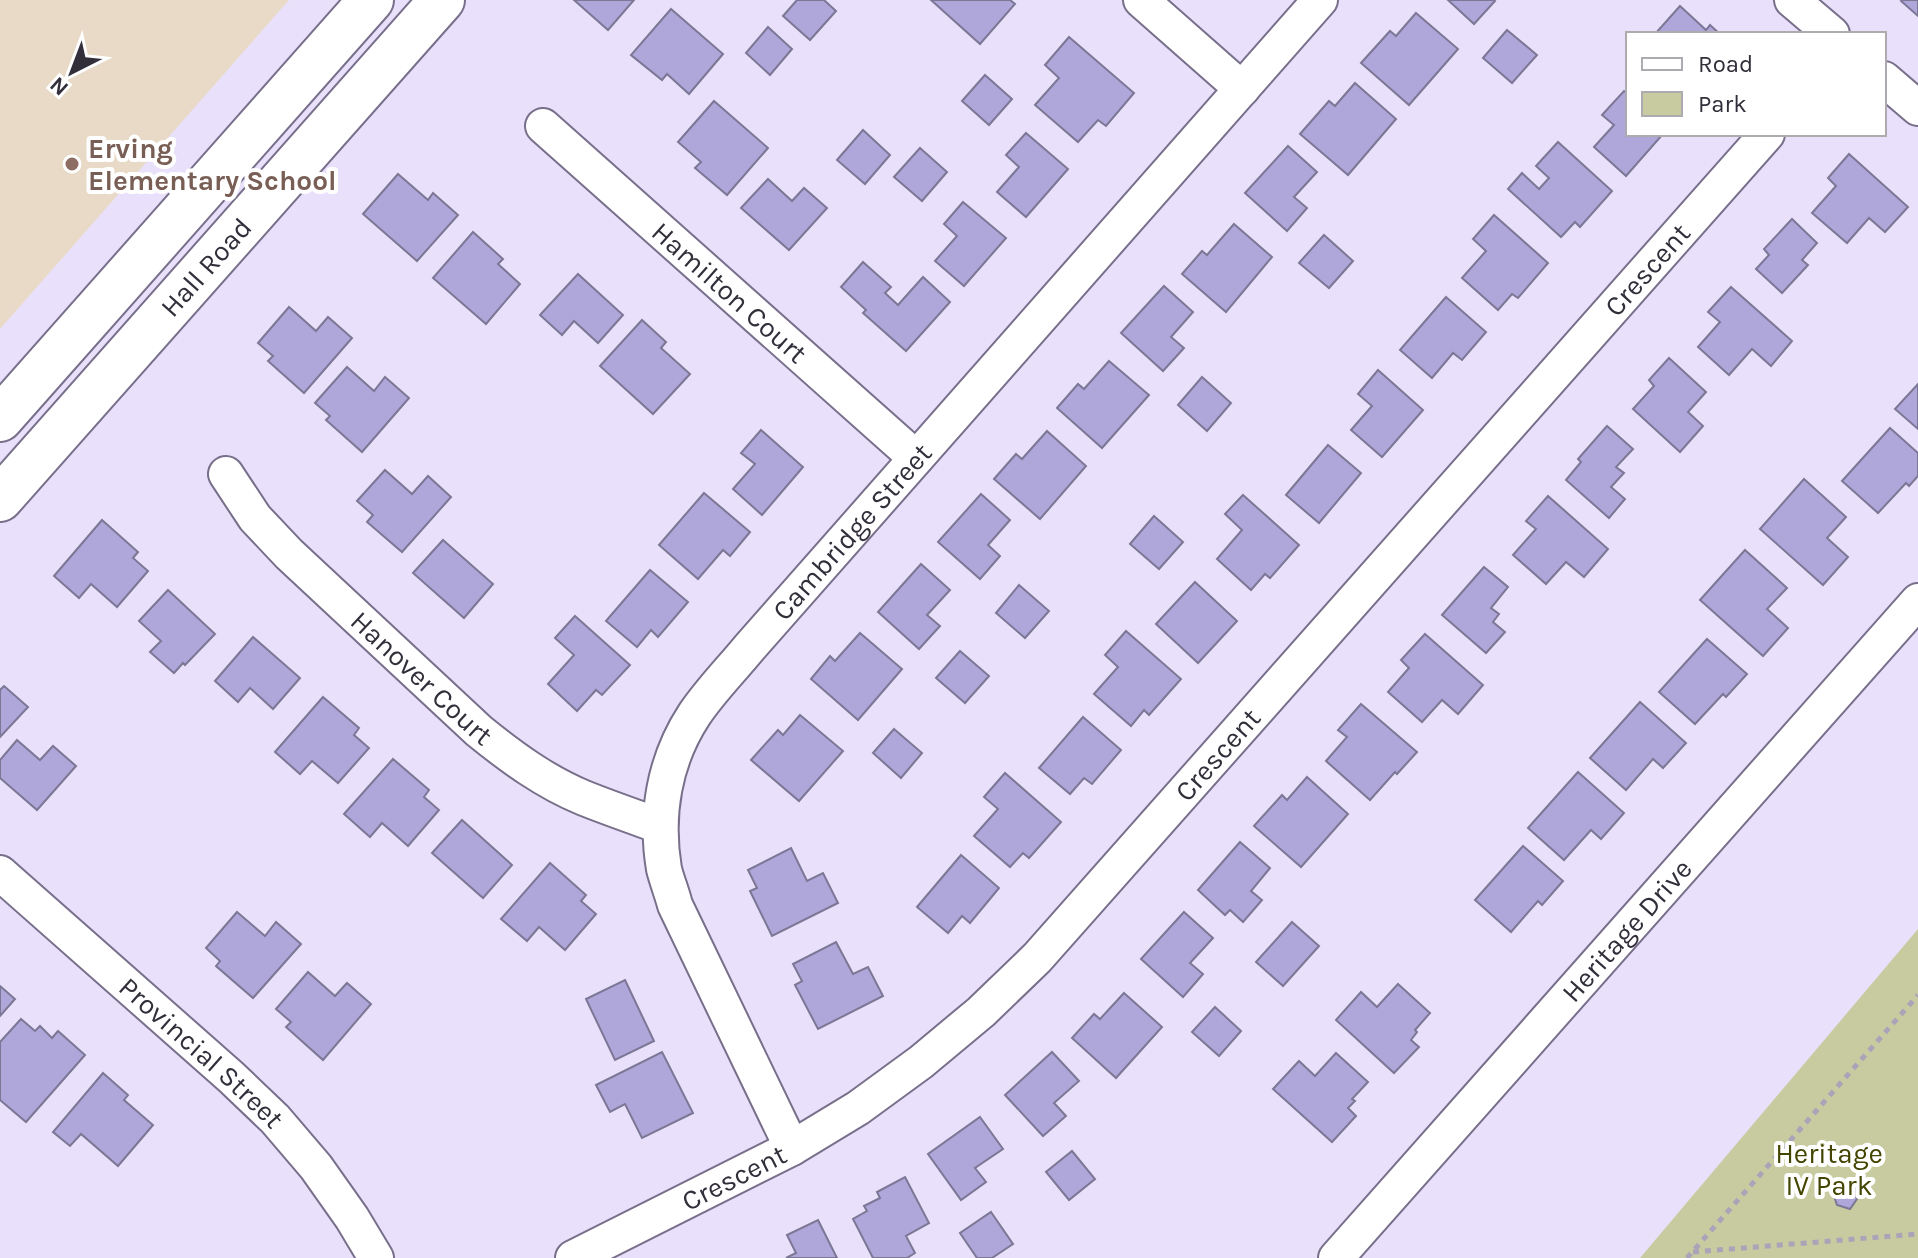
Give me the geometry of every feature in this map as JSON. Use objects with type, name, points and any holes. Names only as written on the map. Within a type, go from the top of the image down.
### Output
[{"type":"street","name":"Hall Road","points":[[0,419],[371,0]]},
{"type":"street","name":"Hall Road","points":[[0,499],[442,0]]},
{"type":"street","points":[[1141,0],[1242,89]]},
{"type":"street","name":"Cambridge Street","points":[[792,1148],[675,905],[665,870],[660,826],[662,798],[677,746],[694,715],[749,648],[1320,0]]},
{"type":"street","points":[[1792,0],[1830,32]]},
{"type":"street","points":[[1886,81],[1918,108]]},
{"type":"street","name":"Hamilton Court","points":[[543,126],[916,458]]},
{"type":"street","name":"Crescent","points":[[573,1258],[792,1148],[858,1108],[921,1062],[981,1012],[1037,958],[1765,136]]},
{"type":"street","name":"Hanover Court","points":[[226,474],[255,518],[289,554],[479,731],[549,781],[582,797],[660,826]]},
{"type":"street","name":"Heritage Drive","points":[[1336,1258],[1918,601]]},
{"type":"street","name":"Provincial Street","points":[[0,873],[275,1119],[316,1167],[376,1258]]},
{"type":"path","points":[[1687,1258],[1918,995]]},
{"type":"path","points":[[1693,1252],[1918,1234]]},
{"type":"shaded area","name":"Erving Elementary School","points":[[0,0],[289,0],[0,329]]},
{"type":"green space","name":"Heritage IV Park","points":[[1918,929],[1918,1258],[1640,1258]]},
{"type":"building","points":[[574,0],[634,0],[608,30]]},
{"type":"building","points":[[797,0],[824,0],[836,11],[810,40],[783,16]]},
{"type":"building","points":[[931,0],[1010,0],[1015,4],[980,44]]},
{"type":"building","points":[[1448,0],[1494,0],[1495,1],[1474,24]]},
{"type":"building","points":[[1918,0],[1918,16],[1901,1]]},
{"type":"building","points":[[1680,6],[1706,30],[1710,25],[1718,32],[1657,32]]},
{"type":"building","points":[[671,9],[723,54],[689,94],[667,74],[662,80],[631,55]]},
{"type":"building","points":[[1416,13],[1458,49],[1409,105],[1361,63],[1390,31],[1396,36]]},
{"type":"building","points":[[768,27],[792,49],[770,75],[746,53]]},
{"type":"building","points":[[1507,30],[1537,55],[1512,83],[1483,58]]},
{"type":"building","points":[[1069,37],[1134,93],[1106,126],[1098,120],[1078,142],[1035,105],[1059,78],[1045,65]]},
{"type":"building","points":[[985,75],[1012,99],[989,125],[962,101]]},
{"type":"building","points":[[1355,83],[1396,119],[1348,175],[1300,134],[1329,101],[1335,106]]},
{"type":"building","points":[[1624,91],[1626,136],[1661,136],[1626,176],[1594,147],[1614,125],[1602,115]]},
{"type":"building","points":[[714,101],[768,148],[727,195],[695,168],[701,162],[678,142]]},
{"type":"building","points":[[863,130],[890,155],[865,184],[837,160]]},
{"type":"building","points":[[1026,133],[1068,169],[1026,217],[997,192],[1019,167],[1006,155]]},
{"type":"building","points":[[1558,142],[1612,191],[1580,227],[1575,222],[1561,237],[1508,189],[1522,173],[1539,189],[1549,178],[1536,166]]},
{"type":"building","points":[[1288,146],[1317,172],[1294,197],[1307,208],[1287,231],[1245,193]]},
{"type":"building","points":[[920,148],[947,172],[922,201],[894,177]]},
{"type":"building","points":[[1849,154],[1908,207],[1885,232],[1869,218],[1847,243],[1812,213],[1836,186],[1828,178]]},
{"type":"building","points":[[398,174],[428,200],[433,193],[458,215],[417,261],[363,214]]},
{"type":"building","points":[[768,179],[792,201],[804,188],[827,208],[789,250],[741,208]]},
{"type":"building","points":[[963,202],[1006,238],[964,286],[935,261],[957,236],[944,224]]},
{"type":"building","points":[[1494,215],[1548,263],[1518,298],[1512,294],[1498,310],[1462,278],[1486,251],[1473,239]]},
{"type":"building","points":[[1792,219],[1817,243],[1802,260],[1808,265],[1782,293],[1756,269],[1769,255],[1764,249]]},
{"type":"building","points":[[1234,224],[1272,257],[1226,312],[1182,274],[1202,251],[1207,255]]},
{"type":"building","points":[[473,232],[503,259],[498,264],[520,284],[486,324],[433,278]]},
{"type":"building","points":[[1324,235],[1353,261],[1329,288],[1299,263]]},
{"type":"building","points":[[863,262],[891,287],[885,293],[898,305],[923,277],[950,302],[906,351],[863,313],[866,310],[841,287]]},
{"type":"building","points":[[578,274],[623,315],[598,343],[574,321],[562,335],[540,315]]},
{"type":"building","points":[[1164,286],[1193,312],[1171,337],[1184,348],[1163,371],[1121,333]]},
{"type":"building","points":[[1731,287],[1792,341],[1771,366],[1752,349],[1729,375],[1698,347],[1720,322],[1708,312]]},
{"type":"building","points":[[1446,297],[1486,332],[1462,360],[1453,353],[1432,378],[1400,350]]},
{"type":"building","points":[[289,307],[316,331],[328,317],[352,338],[304,393],[268,361],[273,356],[258,343]]},
{"type":"building","points":[[642,320],[666,342],[661,348],[690,374],[653,414],[600,366]]},
{"type":"building","points":[[1669,358],[1706,392],[1688,412],[1703,426],[1680,452],[1633,409],[1654,386],[1649,380]]},
{"type":"building","points":[[1109,361],[1149,395],[1102,448],[1057,408],[1078,384],[1084,389]]},
{"type":"building","points":[[347,367],[374,391],[385,377],[409,398],[362,452],[326,420],[330,416],[315,403]]},
{"type":"building","points":[[1378,370],[1423,410],[1382,457],[1351,430],[1372,406],[1358,394]]},
{"type":"building","points":[[1202,377],[1231,403],[1207,431],[1178,405]]},
{"type":"building","points":[[1918,384],[1918,429],[1895,409]]},
{"type":"building","points":[[1607,426],[1633,449],[1616,467],[1624,473],[1611,487],[1625,499],[1609,518],[1566,480],[1581,462],[1578,459]]},
{"type":"building","points":[[1890,428],[1918,453],[1918,476],[1909,486],[1906,483],[1878,513],[1842,481]]},
{"type":"building","points":[[761,430],[803,467],[762,515],[733,489],[755,464],[741,453]]},
{"type":"building","points":[[1047,431],[1086,466],[1040,519],[994,479],[1016,454],[1022,459]]},
{"type":"building","points":[[1328,445],[1361,473],[1319,523],[1286,495]]},
{"type":"building","points":[[385,470],[412,494],[428,476],[451,497],[402,552],[367,522],[373,515],[357,501]]},
{"type":"building","points":[[1804,479],[1846,517],[1827,538],[1848,557],[1823,585],[1760,529]]},
{"type":"building","points":[[704,493],[750,532],[730,556],[723,550],[698,579],[659,545]]},
{"type":"building","points":[[981,494],[1010,520],[988,545],[1000,556],[980,579],[938,542]]},
{"type":"building","points":[[1243,495],[1299,545],[1270,578],[1265,574],[1251,590],[1217,559],[1242,530],[1225,514]]},
{"type":"building","points":[[1548,496],[1608,549],[1584,577],[1566,562],[1546,584],[1513,555],[1536,529],[1526,521]]},
{"type":"building","points":[[1154,516],[1183,542],[1159,569],[1130,544]]},
{"type":"building","points":[[102,520],[138,552],[133,558],[148,571],[117,607],[91,584],[79,598],[54,576]]},
{"type":"building","points":[[443,540],[493,584],[464,618],[413,573]]},
{"type":"building","points":[[1745,550],[1787,588],[1767,609],[1788,628],[1763,656],[1700,600]]},
{"type":"building","points":[[921,564],[950,590],[927,615],[940,626],[919,649],[878,612]]},
{"type":"building","points":[[1484,567],[1508,587],[1491,608],[1499,614],[1493,622],[1505,632],[1486,653],[1442,615]]},
{"type":"building","points":[[650,570],[688,602],[658,637],[651,630],[637,647],[606,621]]},
{"type":"building","points":[[1195,582],[1237,621],[1198,663],[1156,624]]},
{"type":"building","points":[[1019,585],[1049,611],[1025,638],[996,613]]},
{"type":"building","points":[[168,590],[215,634],[174,673],[150,652],[161,641],[139,621]]},
{"type":"building","points":[[575,616],[630,665],[602,695],[596,690],[577,711],[548,684],[574,655],[555,638]]},
{"type":"building","points":[[1126,631],[1181,679],[1149,715],[1144,710],[1131,726],[1094,694],[1118,667],[1105,655]]},
{"type":"building","points":[[860,633],[902,669],[858,720],[811,679],[830,656],[835,661]]},
{"type":"building","points":[[1425,634],[1483,685],[1458,714],[1442,700],[1422,722],[1388,692],[1409,668],[1401,660]]},
{"type":"building","points":[[253,637],[300,678],[273,709],[250,688],[238,702],[215,681]]},
{"type":"building","points":[[1707,639],[1747,674],[1695,724],[1659,692]]},
{"type":"building","points":[[960,651],[989,676],[965,703],[936,678]]},
{"type":"building","points":[[4,686],[28,707],[0,737],[0,690]]},
{"type":"building","points":[[323,697],[359,728],[354,735],[369,748],[338,783],[312,761],[300,774],[275,752]]},
{"type":"building","points":[[1640,702],[1686,743],[1663,768],[1653,759],[1626,790],[1590,758]]},
{"type":"building","points":[[1361,704],[1417,752],[1370,800],[1326,761],[1347,737],[1338,730]]},
{"type":"building","points":[[800,715],[843,751],[799,801],[751,760],[778,730],[783,735]]},
{"type":"building","points":[[1083,717],[1121,750],[1092,784],[1084,778],[1070,794],[1039,768]]},
{"type":"building","points":[[894,729],[922,753],[901,778],[873,753]]},
{"type":"building","points":[[17,740],[40,760],[53,746],[76,766],[37,810],[0,778],[0,760]]},
{"type":"building","points":[[393,759],[429,790],[424,797],[439,810],[408,846],[382,823],[370,837],[344,814]]},
{"type":"building","points":[[1578,772],[1624,813],[1601,839],[1591,830],[1564,860],[1528,828]]},
{"type":"building","points":[[1005,773],[1061,822],[1029,858],[1023,853],[1010,867],[974,836],[998,809],[984,797]]},
{"type":"building","points":[[1307,777],[1348,814],[1301,867],[1254,826],[1282,795],[1287,800]]},
{"type":"building","points":[[462,820],[512,865],[483,898],[432,853]]},
{"type":"building","points":[[1240,842],[1270,868],[1251,891],[1262,900],[1243,922],[1230,910],[1225,915],[1198,890]]},
{"type":"building","points":[[1523,846],[1563,881],[1542,905],[1538,901],[1511,932],[1475,900]]},
{"type":"building","points":[[791,848],[807,881],[823,873],[838,903],[772,936],[750,891],[757,888],[748,870]]},
{"type":"building","points":[[961,855],[999,888],[970,923],[962,916],[948,933],[917,907]]},
{"type":"building","points":[[550,863],[586,895],[581,901],[596,914],[565,950],[539,927],[527,941],[501,919]]},
{"type":"building","points":[[237,912],[265,936],[276,922],[301,944],[253,998],[216,966],[220,961],[206,948]]},
{"type":"building","points":[[1184,912],[1213,938],[1190,963],[1203,974],[1183,997],[1141,959]]},
{"type":"building","points":[[1292,922],[1319,946],[1283,986],[1256,962]]},
{"type":"building","points":[[836,942],[853,974],[868,967],[883,996],[818,1029],[795,985],[802,981],[793,964]]},
{"type":"building","points":[[308,972],[335,996],[347,983],[371,1004],[323,1060],[286,1027],[291,1022],[276,1009]]},
{"type":"building","points":[[625,980],[654,1041],[615,1060],[586,999]]},
{"type":"building","points":[[1398,984],[1430,1013],[1415,1030],[1417,1032],[1411,1040],[1419,1047],[1394,1073],[1336,1020],[1361,992],[1377,1007]]},
{"type":"building","points":[[0,986],[15,999],[0,1016]]},
{"type":"building","points":[[1124,993],[1162,1027],[1116,1078],[1072,1038],[1094,1014],[1100,1019]]},
{"type":"building","points":[[1215,1007],[1241,1031],[1219,1056],[1192,1032]]},
{"type":"building","points":[[21,1019],[35,1031],[40,1026],[52,1038],[58,1031],[85,1055],[26,1122],[0,1100],[0,1042]]},
{"type":"building","points":[[662,1052],[693,1113],[642,1138],[625,1104],[610,1112],[596,1085]]},
{"type":"building","points":[[1052,1052],[1079,1081],[1054,1103],[1066,1116],[1043,1136],[1005,1095]]},
{"type":"building","points":[[1336,1053],[1368,1082],[1348,1108],[1356,1116],[1332,1142],[1273,1089],[1299,1061],[1315,1076]]},
{"type":"building","points":[[103,1073],[128,1095],[124,1100],[153,1125],[118,1166],[81,1134],[70,1146],[53,1132]]},
{"type":"building","points":[[980,1117],[1003,1149],[975,1168],[986,1182],[961,1200],[928,1154]]},
{"type":"building","points":[[1072,1151],[1095,1179],[1069,1200],[1046,1172]]},
{"type":"building","points":[[905,1177],[929,1223],[906,1236],[915,1253],[907,1258],[873,1258],[853,1219],[867,1211],[864,1206],[880,1198],[877,1192]]},
{"type":"building","points":[[1841,1181],[1855,1184],[1857,1199],[1850,1209],[1837,1205],[1832,1190]]},
{"type":"building","points":[[991,1212],[1013,1244],[992,1258],[977,1258],[960,1233]]},
{"type":"building","points":[[818,1220],[837,1258],[786,1258],[796,1253],[787,1235]]},
{"type":"place","name":"Erving Elementary School","points":[[72,164]]}]
